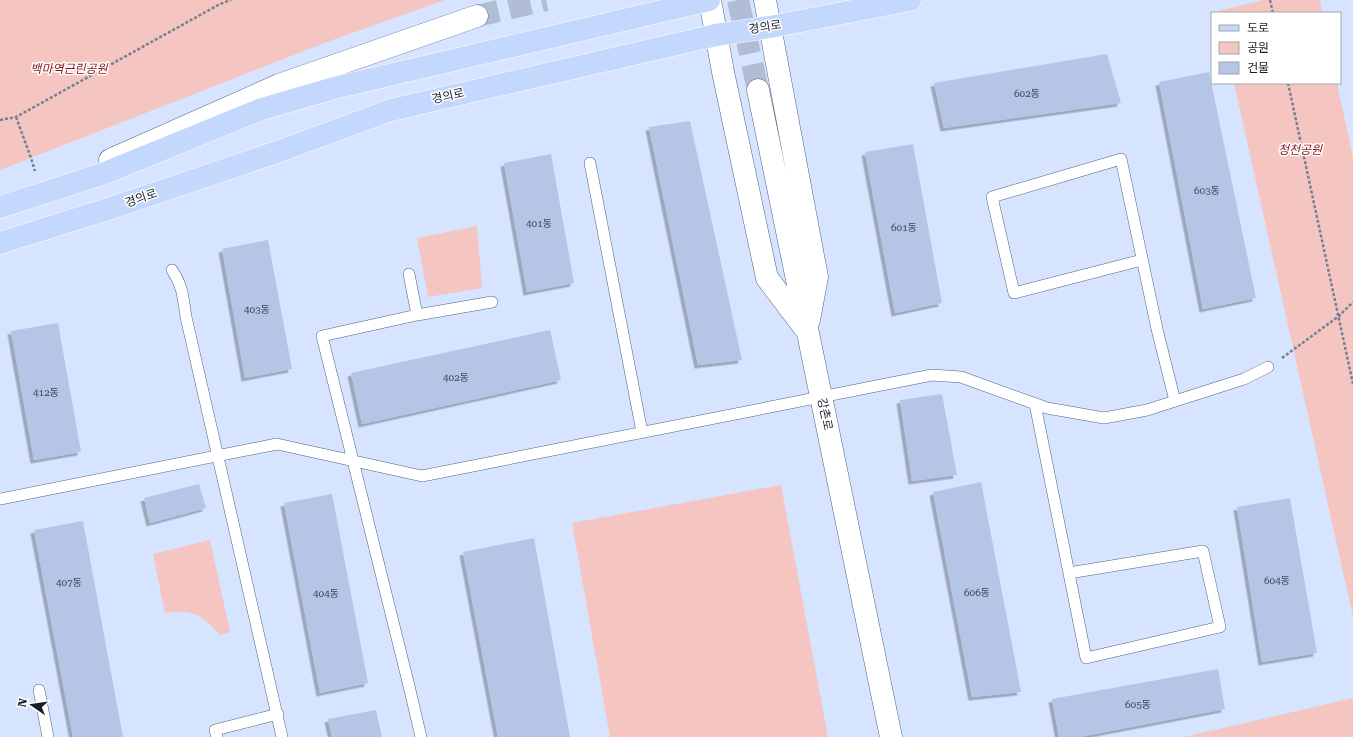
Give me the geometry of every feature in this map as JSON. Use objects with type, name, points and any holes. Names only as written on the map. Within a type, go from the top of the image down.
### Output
[{"type":"main road","points":[[0,206],[105,172],[262,109],[334,88],[709,0],[722,72],[767,278],[808,331]]},
{"type":"main road","points":[[765,0],[817,277],[808,331]]},
{"type":"main road","name":"경의로","points":[[0,243],[111,208],[270,154],[391,110],[716,35],[770,27],[910,0]]},
{"type":"main road","points":[[0,206],[120,156],[278,85],[477,16]]},
{"type":"main road","name":"강촌로","points":[[758,90],[892,737]]},
{"type":"lane","points":[[1142,260],[1014,293],[992,198],[1121,159],[1157,329],[1175,401]]},
{"type":"lane","points":[[590,163],[642,432]]},
{"type":"lane","points":[[172,270],[179,280],[182,292],[186,317],[278,714],[282,737]]},
{"type":"lane","points":[[409,274],[417,315]]},
{"type":"lane","points":[[421,737],[410,686],[322,336],[417,315],[492,302]]},
{"type":"lane","points":[[0,499],[218,457],[277,444],[422,476],[932,375],[961,377],[1047,408],[1104,418],[1147,410],[1244,379],[1268,367]]},
{"type":"lane","points":[[1035,404],[1086,658],[1220,627],[1204,551],[1069,573]]},
{"type":"lane","points":[[39,690],[48,737]]},
{"type":"lane","points":[[217,737],[215,730],[278,714]]},
{"type":"path","points":[[0,120],[16,117],[220,4],[231,0]]},
{"type":"path","points":[[1270,0],[1273,12]]},
{"type":"path","points":[[1288,84],[1353,384]]},
{"type":"path","points":[[16,117],[32,158],[36,173]]},
{"type":"path","points":[[1268,367],[1339,316],[1353,302]]},
{"type":"green space","name":"백마역근린공원","points":[[0,0],[445,0],[327,42],[0,170]]},
{"type":"green space","points":[[1264,0],[1320,0],[1322,12],[1218,12]]},
{"type":"green space","name":"청천공원","points":[[1234,84],[1337,84],[1353,157],[1353,617]]},
{"type":"green space","points":[[477,226],[482,288],[428,297],[417,238]]},
{"type":"green space","points":[[781,485],[828,737],[610,737],[572,523]]},
{"type":"green space","points":[[210,540],[230,632],[220,635],[208,622],[196,615],[182,612],[165,613],[153,554]]},
{"type":"green space","points":[[1353,698],[1353,737],[1184,737]]},
{"type":"building","points":[[1107,54],[1121,103],[944,128],[934,83]]},
{"type":"building","points":[[1209,72],[1256,298],[1203,309],[1159,82]]},
{"type":"building","points":[[690,121],[742,360],[698,365],[649,127]]},
{"type":"building","points":[[913,144],[942,303],[895,313],[865,152]]},
{"type":"building","points":[[551,154],[574,283],[527,292],[504,163]]},
{"type":"building","points":[[268,240],[292,369],[245,378],[222,249]]},
{"type":"building","points":[[58,323],[81,452],[34,460],[11,331]]},
{"type":"building","points":[[550,330],[561,380],[362,424],[351,373]]},
{"type":"building","points":[[942,394],[957,475],[912,481],[900,400]]},
{"type":"building","points":[[981,482],[1021,692],[972,697],[933,492]]},
{"type":"building","points":[[199,484],[206,508],[150,523],[144,498]]},
{"type":"building","points":[[332,494],[368,683],[320,693],[284,503]]},
{"type":"building","points":[[1290,498],[1317,653],[1262,662],[1237,507]]},
{"type":"building","points":[[83,521],[123,737],[73,737],[34,530]]},
{"type":"building","points":[[534,538],[570,737],[498,737],[463,552]]},
{"type":"building","points":[[1218,669],[1225,709],[1079,737],[1059,737],[1052,699]]},
{"type":"building","points":[[376,710],[382,737],[332,737],[328,719]]},
{"type":"tunnel","points":[[477,16],[546,0]]},
{"type":"tunnel","points":[[738,0],[758,90]]}]
